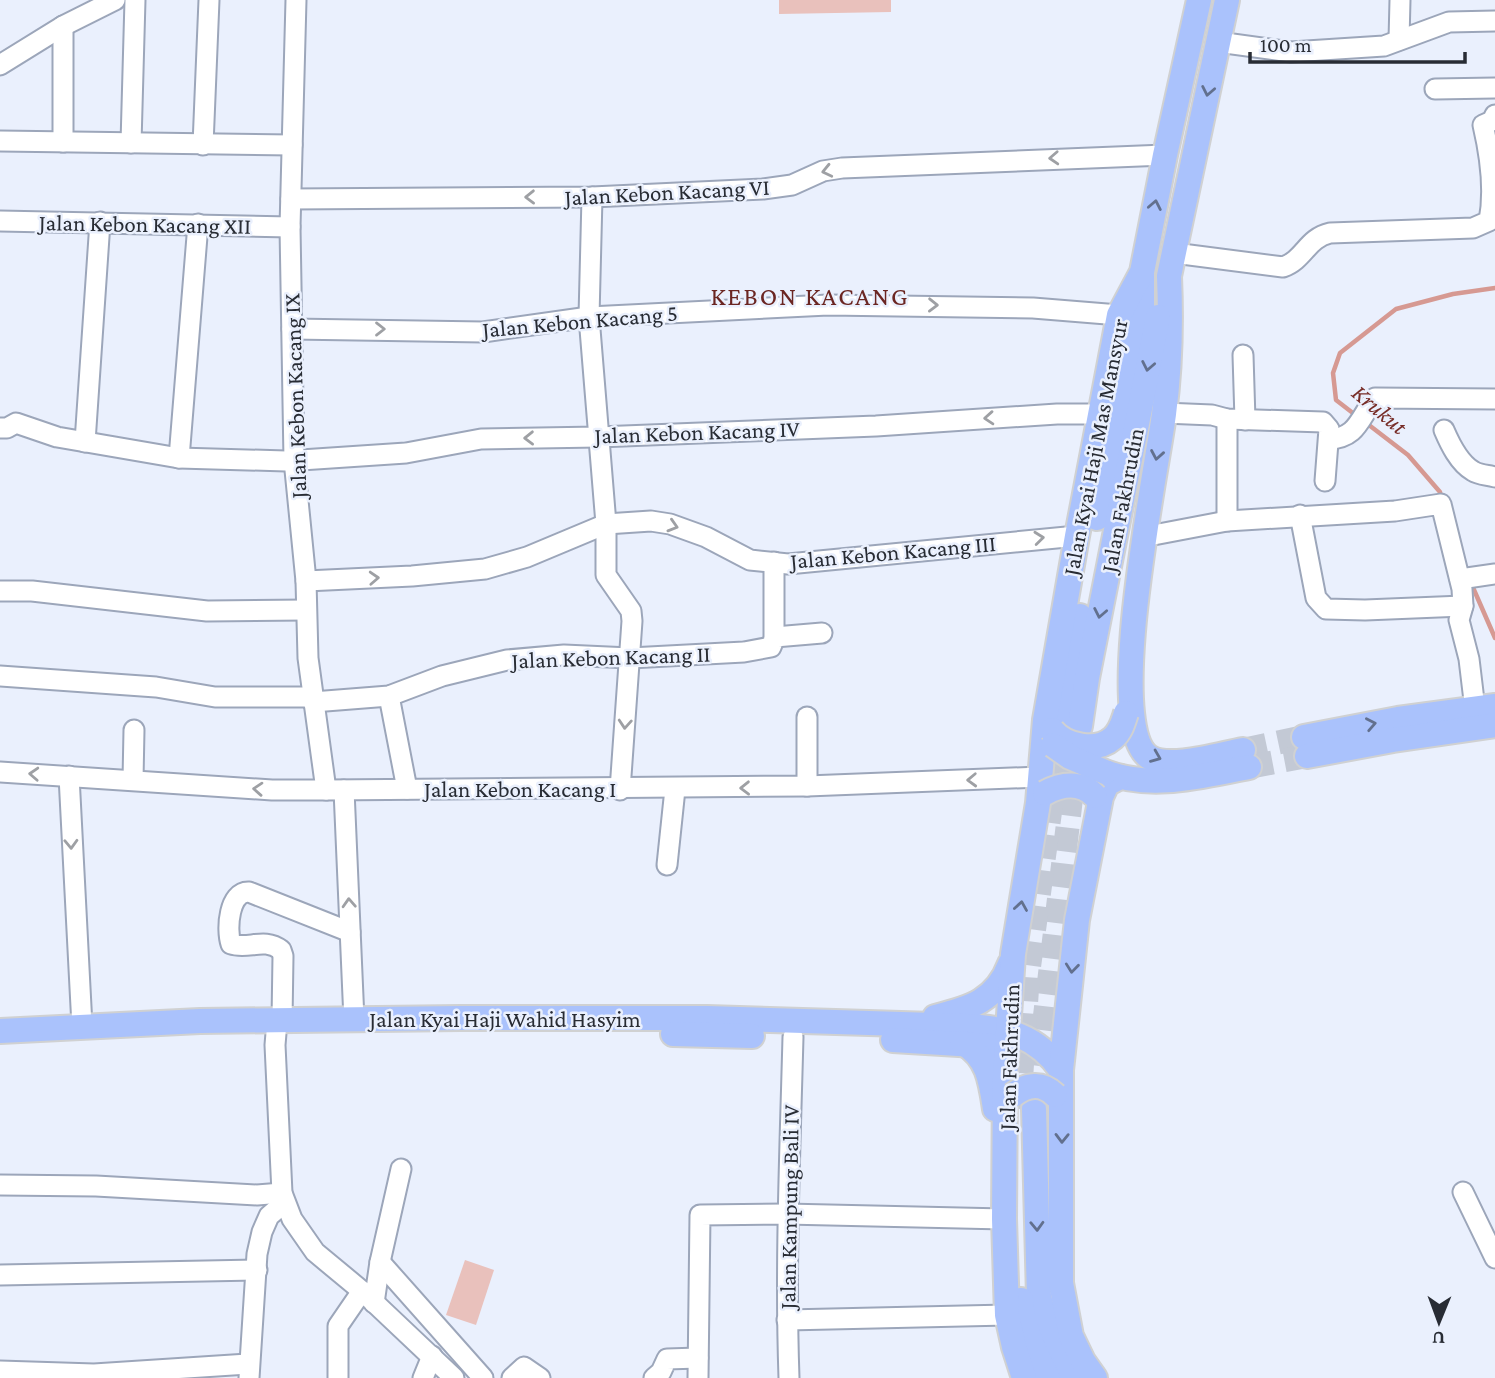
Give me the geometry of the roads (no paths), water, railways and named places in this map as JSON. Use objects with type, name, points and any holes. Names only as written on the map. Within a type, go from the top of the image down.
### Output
[{"type":"main road","name":"Jalan Kyai Haji Mas Mansyur","points":[[1056,729],[1076,536],[1119,315],[1142,272],[1199,0]]},
{"type":"main road","points":[[1056,729],[1065,742],[1075,745],[1099,745],[1111,741],[1118,733],[1128,706],[1143,537],[1164,412],[1171,321],[1171,264],[1227,0]]},
{"type":"main road","name":"Jalan Fakhrudin","points":[[1056,729],[1087,678],[1159,310],[1171,264]]},
{"type":"main road","name":"Jalan Fakhrudin","points":[[1069,1378],[1054,1351],[1039,1297],[1018,1103],[1008,1039],[1013,954],[1041,789],[1056,729],[1095,525],[1136,338],[1142,306],[1142,272]]},
{"type":"main road","points":[[1056,729],[1070,757],[1113,775],[1166,781],[1246,758],[1173,762],[1150,758],[1139,744],[1128,706]]},
{"type":"main road","points":[[1306,747],[1393,740],[1485,715]]},
{"type":"main road","points":[[1095,1378],[1071,1336],[1061,1283],[1059,1100],[1077,920],[1098,800],[1113,775]]},
{"type":"main road","points":[[1041,789],[1068,785],[1081,787],[1098,800]]},
{"type":"main road","points":[[911,1024],[960,1010],[987,997],[997,989],[1013,954]]},
{"type":"main road","name":"Jalan Kyai Haji Wahid Hasyim","points":[[0,1043],[354,1020],[707,1018],[989,1027],[1008,1039]]},
{"type":"main road","name":"Jalan Kyai Haji Wahid Hasyim","points":[[0,1031],[82,1026],[199,1029]]},
{"type":"main road","name":"Jalan Kyai Haji Wahid Hasyim","points":[[278,1026],[963,1043],[1008,1039]]},
{"type":"main road","points":[[1008,1039],[1043,1048],[1061,1070]]},
{"type":"main road","points":[[963,1043],[974,1049],[983,1059],[995,1104],[997,1125],[1006,1138]]},
{"type":"main road","points":[[1018,1103],[1028,1086],[1041,1086],[1059,1100]]},
{"type":"main road","name":"Jalan Fakhrudin","points":[[1018,1103],[1006,1138],[1004,1219],[1007,1315],[1024,1378]]},
{"type":"main road","name":"Jalan Fakhrudin","points":[[1018,1103],[1021,1310],[1034,1352],[1048,1378]]},
{"type":"street","points":[[0,65],[63,26],[115,0]]},
{"type":"street","points":[[131,143],[135,0]]},
{"type":"street","points":[[204,145],[209,0]]},
{"type":"street","name":"Jalan Kebon Kacang IX","points":[[296,0],[290,199],[294,460],[306,581],[312,700],[335,790],[350,932],[354,1020]]},
{"type":"street","points":[[1399,40],[1400,0]]},
{"type":"street","points":[[1218,42],[1291,52],[1384,46],[1449,22],[1495,21]]},
{"type":"street","points":[[62,142],[63,26]]},
{"type":"street","points":[[1435,89],[1495,89]]},
{"type":"street","points":[[1171,264],[1283,267],[1294,262],[1319,235],[1473,228],[1489,221],[1490,160],[1483,125],[1492,121],[1495,115]]},
{"type":"street","points":[[0,141],[292,145]]},
{"type":"street","name":"Jalan Kebon Kacang VI","points":[[290,199],[592,197],[763,190],[792,185],[822,171],[842,168],[1165,155]]},
{"type":"street","points":[[592,197],[589,317],[606,524],[606,575],[631,611],[620,790]]},
{"type":"street","name":"Jalan Kebon Kacang XII","points":[[0,221],[290,227]]},
{"type":"street","points":[[85,442],[100,222]]},
{"type":"street","points":[[179,458],[198,224]]},
{"type":"street","name":"Jalan Kebon Kacang 5","points":[[292,328],[483,332],[589,317],[856,305],[1033,308],[1119,315]]},
{"type":"street","points":[[1227,521],[1243,355]]},
{"type":"street","points":[[1329,439],[1344,438],[1354,431],[1361,416],[1375,398],[1495,399]]},
{"type":"street","points":[[1164,412],[1212,415],[1236,420],[1324,422],[1329,426],[1325,481]]},
{"type":"street","name":"Jalan Kebon Kacang IV","points":[[0,428],[16,423],[57,437],[179,458],[294,460],[426,450],[481,439],[876,426],[1057,414],[1101,414]]},
{"type":"street","points":[[1444,430],[1450,444],[1466,465],[1474,472],[1495,477]]},
{"type":"street","points":[[1143,537],[1227,521],[1395,511],[1441,504],[1466,578],[1459,620],[1485,715]]},
{"type":"street","points":[[1300,515],[1316,598],[1322,607],[1366,610],[1463,606]]},
{"type":"street","name":"Jalan Kebon Kacang III","points":[[306,581],[412,576],[485,569],[527,557],[606,524],[651,520],[706,537],[750,560],[788,564],[1076,536]]},
{"type":"street","points":[[774,562],[775,638]]},
{"type":"street","points":[[1466,578],[1495,574]]},
{"type":"street","points":[[0,591],[32,591],[207,611],[306,610]]},
{"type":"street","name":"Jalan Kebon Kacang II","points":[[0,676],[156,687],[215,697],[312,700],[389,696],[442,676],[507,660],[564,655],[630,658],[744,652],[771,647],[775,638],[822,633]]},
{"type":"street","points":[[389,696],[407,789]]},
{"type":"street","points":[[807,717],[807,786]]},
{"type":"street","points":[[133,780],[134,730]]},
{"type":"street","name":"Jalan Kebon Kacang I","points":[[0,772],[272,790],[620,790],[807,786],[1041,789]]},
{"type":"street","points":[[69,776],[82,1026]]},
{"type":"street","points":[[667,865],[675,789]]},
{"type":"street","points":[[350,932],[249,892],[240,893],[236,897],[230,920],[231,944],[269,944],[281,950],[283,956],[278,1026],[283,1198],[292,1219],[315,1252],[368,1297],[454,1378]]},
{"type":"street","name":"Jalan Kampung Bali IV","points":[[789,1378],[788,1214],[793,1037]]},
{"type":"street","points":[[338,1378],[338,1326],[368,1297],[380,1262],[401,1169]]},
{"type":"street","points":[[0,1185],[96,1186],[283,1198]]},
{"type":"street","points":[[1463,1192],[1495,1258]]},
{"type":"street","points":[[0,1371],[94,1374],[249,1371],[262,1232],[269,1216],[283,1198]]},
{"type":"street","points":[[698,1378],[700,1215],[788,1214],[1004,1219]]},
{"type":"street","points":[[380,1262],[483,1378]]},
{"type":"street","points":[[0,1275],[257,1270]]},
{"type":"street","points":[[787,1320],[1007,1315]]},
{"type":"street","points":[[423,1378],[432,1356]]},
{"type":"street","points":[[654,1378],[661,1372],[667,1359],[698,1358]]},
{"type":"street","points":[[512,1378],[524,1367],[540,1378]]},
{"type":"waterway","name":"Krukut","points":[[1358,417],[1336,400],[1333,373],[1340,353],[1396,309],[1453,294],[1495,288]]},
{"type":"waterway","name":"Krukut","points":[[1365,422],[1408,455],[1440,492],[1442,499]]},
{"type":"waterway","name":"Krukut","points":[[1471,583],[1495,638]]},
{"type":"tunnel","points":[[1019,1109],[1028,974],[1061,731]]},
{"type":"tunnel","points":[[1243,750],[1304,737]]},
{"type":"tunnel","points":[[1249,767],[1307,756]]},
{"type":"tunnel","points":[[1039,1066],[1075,765]]},
{"type":"district","name":"KEBON KACANG","points":[[810,296]]}]
